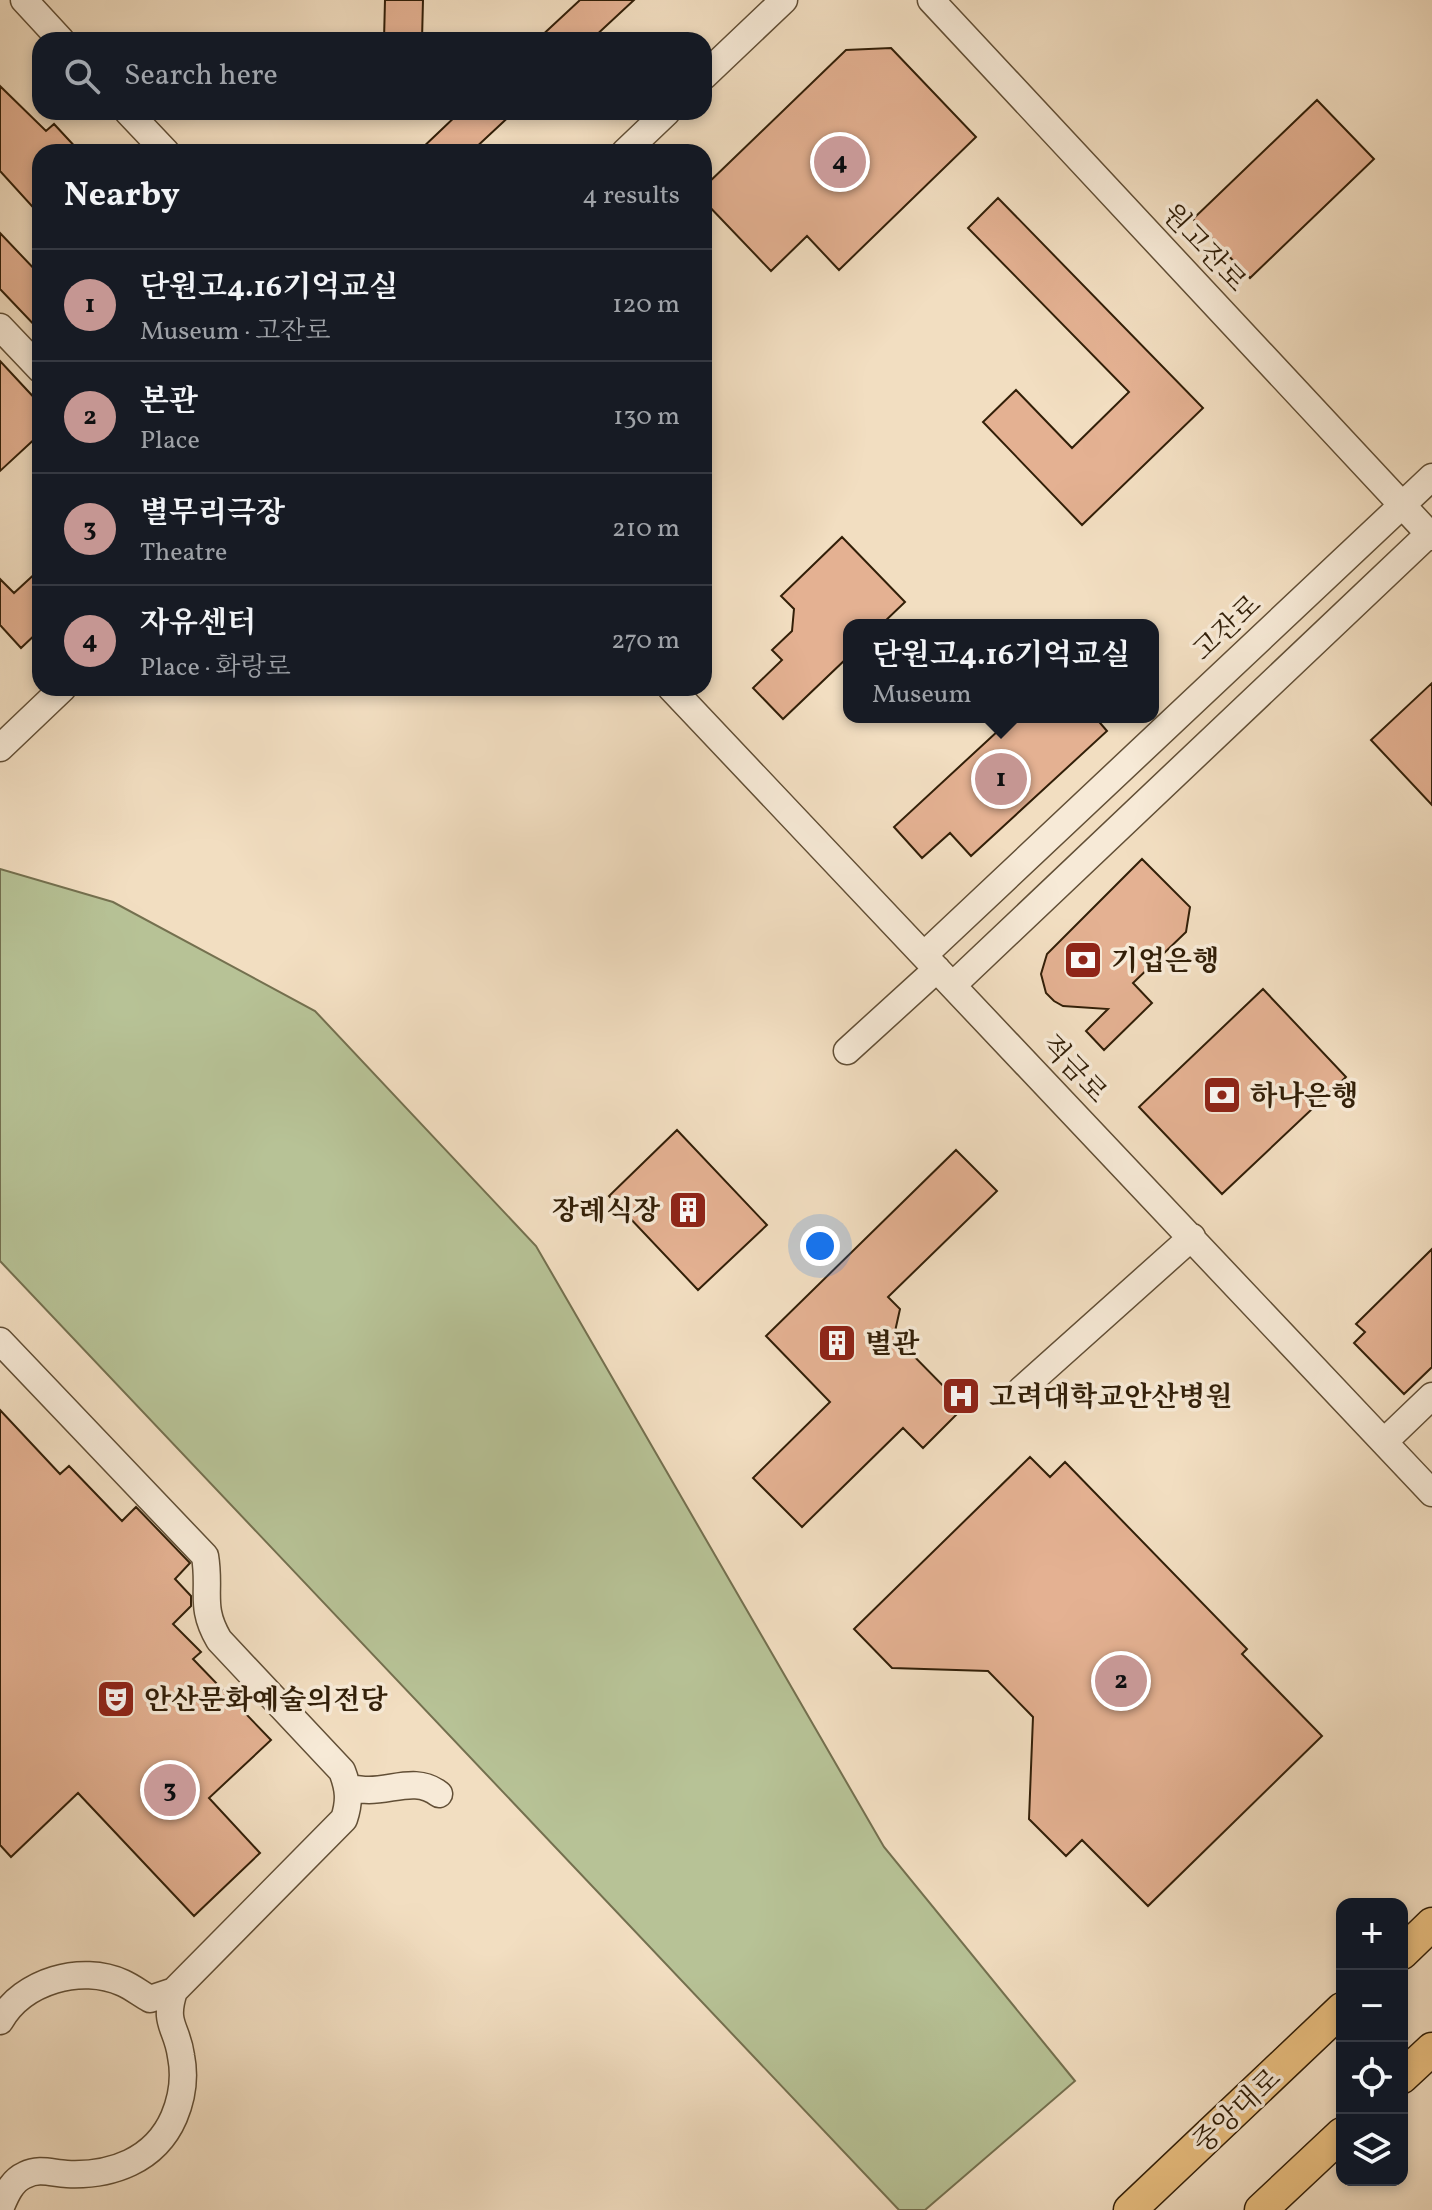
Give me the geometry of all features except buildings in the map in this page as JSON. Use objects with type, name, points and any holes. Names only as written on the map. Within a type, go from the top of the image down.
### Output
[{"type":"main road","points":[[1408,1947],[1432,1924]]},
{"type":"main road","name":"중앙대로","points":[[1130,2210],[1336,2015]]},
{"type":"main road","points":[[1408,2071],[1432,2049]]},
{"type":"main road","points":[[1261,2210],[1336,2140]]},
{"type":"street","points":[[24,0],[54,32]]},
{"type":"street","points":[[712,68],[784,0]]},
{"type":"street","name":"원고잔로","points":[[931,0],[1431,534]]},
{"type":"street","points":[[136,120],[158,144]]},
{"type":"street","points":[[633,144],[659,120]]},
{"type":"street","points":[[0,327],[32,361]]},
{"type":"street","name":"고잔로","points":[[938,970],[1432,477]]},
{"type":"street","points":[[847,1051],[1431,534]]},
{"type":"street","points":[[4,734],[53,696]]},
{"type":"street","name":"적금로","points":[[679,696],[1432,1493]]},
{"type":"street","points":[[1021,1390],[1192,1237]]},
{"type":"street","points":[[0,1341],[205,1556],[208,1578],[205,1602],[209,1622],[219,1640],[342,1771],[349,1788],[349,1805],[344,1819],[174,1991],[150,1999],[122,1982],[91,1975],[59,1977],[29,1990],[5,2012],[0,2021]]},
{"type":"street","points":[[1385,1441],[1432,1396]]},
{"type":"street","points":[[349,1788],[369,1790],[416,1784],[430,1787],[439,1794]]},
{"type":"street","points":[[0,2209],[6,2193],[22,2176],[41,2170],[96,2175],[128,2165],[156,2144],[174,2118],[183,2086],[181,2054],[170,2024],[169,2008],[174,1991]]},
{"type":"green space","points":[[0,869],[113,902],[315,1011],[536,1246],[884,1847],[1075,2081],[925,2210],[899,2210],[0,1261]]},
{"type":"place","name":"자유센터","points":[[840,162]]},
{"type":"place","name":"단원고4.16기억교실","points":[[1001,779]]},
{"type":"place","name":"기업은행","points":[[1083,960]]},
{"type":"place","name":"하나은행","points":[[1222,1095]]},
{"type":"place","name":"장례식장","points":[[688,1210]]},
{"type":"place","name":"별관","points":[[837,1343]]},
{"type":"place","name":"고려대학교안산병원","points":[[961,1396]]},
{"type":"place","name":"본관","points":[[1121,1681]]},
{"type":"place","name":"안산문화예술의전당","points":[[116,1699]]},
{"type":"place","name":"별무리극장","points":[[170,1790]]}]
